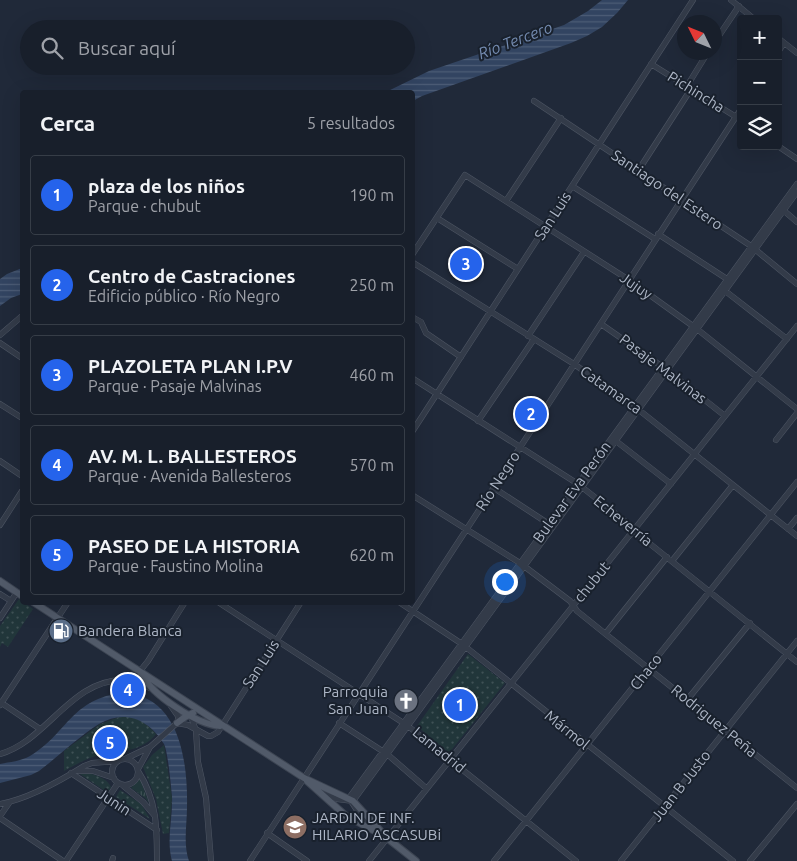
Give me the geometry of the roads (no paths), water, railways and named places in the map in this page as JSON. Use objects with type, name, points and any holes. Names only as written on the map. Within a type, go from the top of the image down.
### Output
[{"type":"main road","points":[[0,581],[20,594]]},
{"type":"main road","points":[[38,605],[213,718],[221,726],[304,778],[351,800],[387,838],[416,861]]},
{"type":"main road","points":[[140,672],[150,688],[168,701],[208,723],[221,726]]},
{"type":"main road","points":[[178,724],[190,714],[197,712],[213,718]]},
{"type":"main road","points":[[304,778],[345,815],[387,838]]},
{"type":"street","name":"San Luis","points":[[415,427],[693,0]]},
{"type":"street","points":[[731,0],[749,15]]},
{"type":"street","points":[[722,31],[739,6]]},
{"type":"street","points":[[782,46],[784,43],[797,53]]},
{"type":"street","points":[[638,170],[704,60]]},
{"type":"street","name":"Pichincha","points":[[651,64],[737,117]]},
{"type":"street","name":"Santiago del Estero","points":[[534,101],[753,248],[797,284]]},
{"type":"street","points":[[506,201],[561,118]]},
{"type":"street","name":"Río Negro","points":[[250,861],[658,234],[737,119]]},
{"type":"street","points":[[782,149],[797,159]]},
{"type":"street","name":"Jujuy","points":[[437,218],[465,175],[629,280],[695,328],[797,409]]},
{"type":"street","name":"Bulevar Eva Perón","points":[[522,564],[753,248],[797,184]]},
{"type":"street","points":[[572,186],[655,239]]},
{"type":"street","name":"Bulevar Eva Perón","points":[[781,209],[797,192]]},
{"type":"street","points":[[781,209],[797,222]]},
{"type":"street","points":[[415,251],[437,218],[518,269]]},
{"type":"street","points":[[658,234],[727,279]]},
{"type":"street","name":"Bulevar Eva Perón","points":[[723,289],[727,279],[753,248]]},
{"type":"street","points":[[478,422],[584,252]]},
{"type":"street","name":"Catamarca","points":[[415,264],[574,364],[636,408],[797,536]]},
{"type":"street","points":[[723,289],[787,339]]},
{"type":"street","points":[[0,335],[20,318]]},
{"type":"street","points":[[415,319],[420,322],[426,333],[461,357]]},
{"type":"street","name":"Pasaje Malvinas","points":[[601,324],[665,368],[725,416]]},
{"type":"street","name":"chubut","points":[[369,861],[797,326]]},
{"type":"street","points":[[0,343],[20,357]]},
{"type":"street","name":"Echeverría","points":[[415,380],[580,486],[797,662]]},
{"type":"street","points":[[0,404],[20,417]]},
{"type":"street","name":"Bulevar Eva Perón","points":[[351,800],[464,646],[549,524],[616,441],[636,408]]},
{"type":"street","points":[[776,440],[797,413]]},
{"type":"street","points":[[616,441],[671,484]]},
{"type":"street","points":[[0,461],[20,475]]},
{"type":"street","name":"Chaco","points":[[494,861],[588,746],[797,482]]},
{"type":"street","points":[[672,561],[733,485]]},
{"type":"street","points":[[494,488],[549,524]]},
{"type":"street","points":[[0,525],[2,518],[20,494]]},
{"type":"street","name":"Rodriguez Peña","points":[[415,497],[522,564],[570,601],[577,611],[797,788]]},
{"type":"street","points":[[788,529],[797,518]]},
{"type":"street","points":[[606,633],[667,556]]},
{"type":"street","points":[[0,594],[11,601]]},
{"type":"street","points":[[0,618],[11,601],[20,594]]},
{"type":"street","points":[[40,729],[0,704],[66,605]]},
{"type":"street","points":[[132,681],[140,672],[183,605]]},
{"type":"street","name":"Lamadrid","points":[[223,605],[406,725],[576,861]]},
{"type":"street","name":"San Luis","points":[[221,726],[299,605]]},
{"type":"street","name":"Mármol","points":[[403,605],[464,646],[733,861]]},
{"type":"street","points":[[687,700],[750,623]]},
{"type":"street","name":"Juan B Justo","points":[[621,861],[797,641]]},
{"type":"street","points":[[0,754],[21,744],[86,691],[112,681],[132,681],[150,688]]},
{"type":"street","points":[[168,701],[178,716],[178,724]]},
{"type":"street","points":[[190,714],[196,730],[198,762],[206,798],[211,861]]},
{"type":"street","points":[[339,723],[384,753],[426,788]]},
{"type":"street","points":[[0,804],[9,803],[30,795],[92,763],[125,759],[150,747],[178,724],[188,725],[204,735],[211,736],[218,732],[221,726]]},
{"type":"street","points":[[118,782],[133,782],[138,776],[138,770],[150,747]]},
{"type":"street","points":[[125,759],[133,762],[153,801],[157,830],[157,861]]},
{"type":"street","points":[[118,761],[113,767],[118,782]]},
{"type":"street","points":[[73,772],[93,771],[118,782],[143,802],[155,816]]},
{"type":"street","name":"Junin","points":[[73,772],[108,798],[157,830]]},
{"type":"street","points":[[9,803],[0,817],[65,861],[118,782]]},
{"type":"street","points":[[320,793],[337,799],[351,800],[368,828]]},
{"type":"street","points":[[750,861],[797,804]]},
{"type":"street","points":[[267,834],[305,861]]},
{"type":"water","points":[[602,0],[628,0],[602,27],[571,43],[415,100],[415,90],[390,90],[429,71],[564,25]]},
{"type":"water","points":[[20,269],[20,295],[11,298],[0,306],[0,279]]},
{"type":"water","points":[[119,693],[139,696],[155,704],[167,716],[176,732],[182,750],[185,769],[187,789],[186,841],[189,861],[172,861],[170,853],[172,796],[164,744],[151,728],[135,719],[118,717],[99,724],[39,771],[0,783],[0,764],[30,756],[52,738],[79,711],[102,697]]},
{"type":"place","name":"PLAZOLETA PLAN I.P.V","points":[[466,264]]},
{"type":"place","name":"Centro de Castraciones","points":[[531,414]]},
{"type":"place","name":"Bandera Blanca","points":[[61,631]]},
{"type":"place","name":"AV. M. L. BALLESTEROS","points":[[128,690]]},
{"type":"place","name":"Parroquia San Juan","points":[[406,701]]},
{"type":"place","name":"plaza de los niños","points":[[460,705]]},
{"type":"place","name":"PASEO DE LA HISTORIA","points":[[110,743]]},
{"type":"place","name":"JARDIN DE INF. HILARIO ASCASUBi","points":[[295,827]]},
{"type":"water label","name":"Río Tercero","points":[[515,40]]}]
